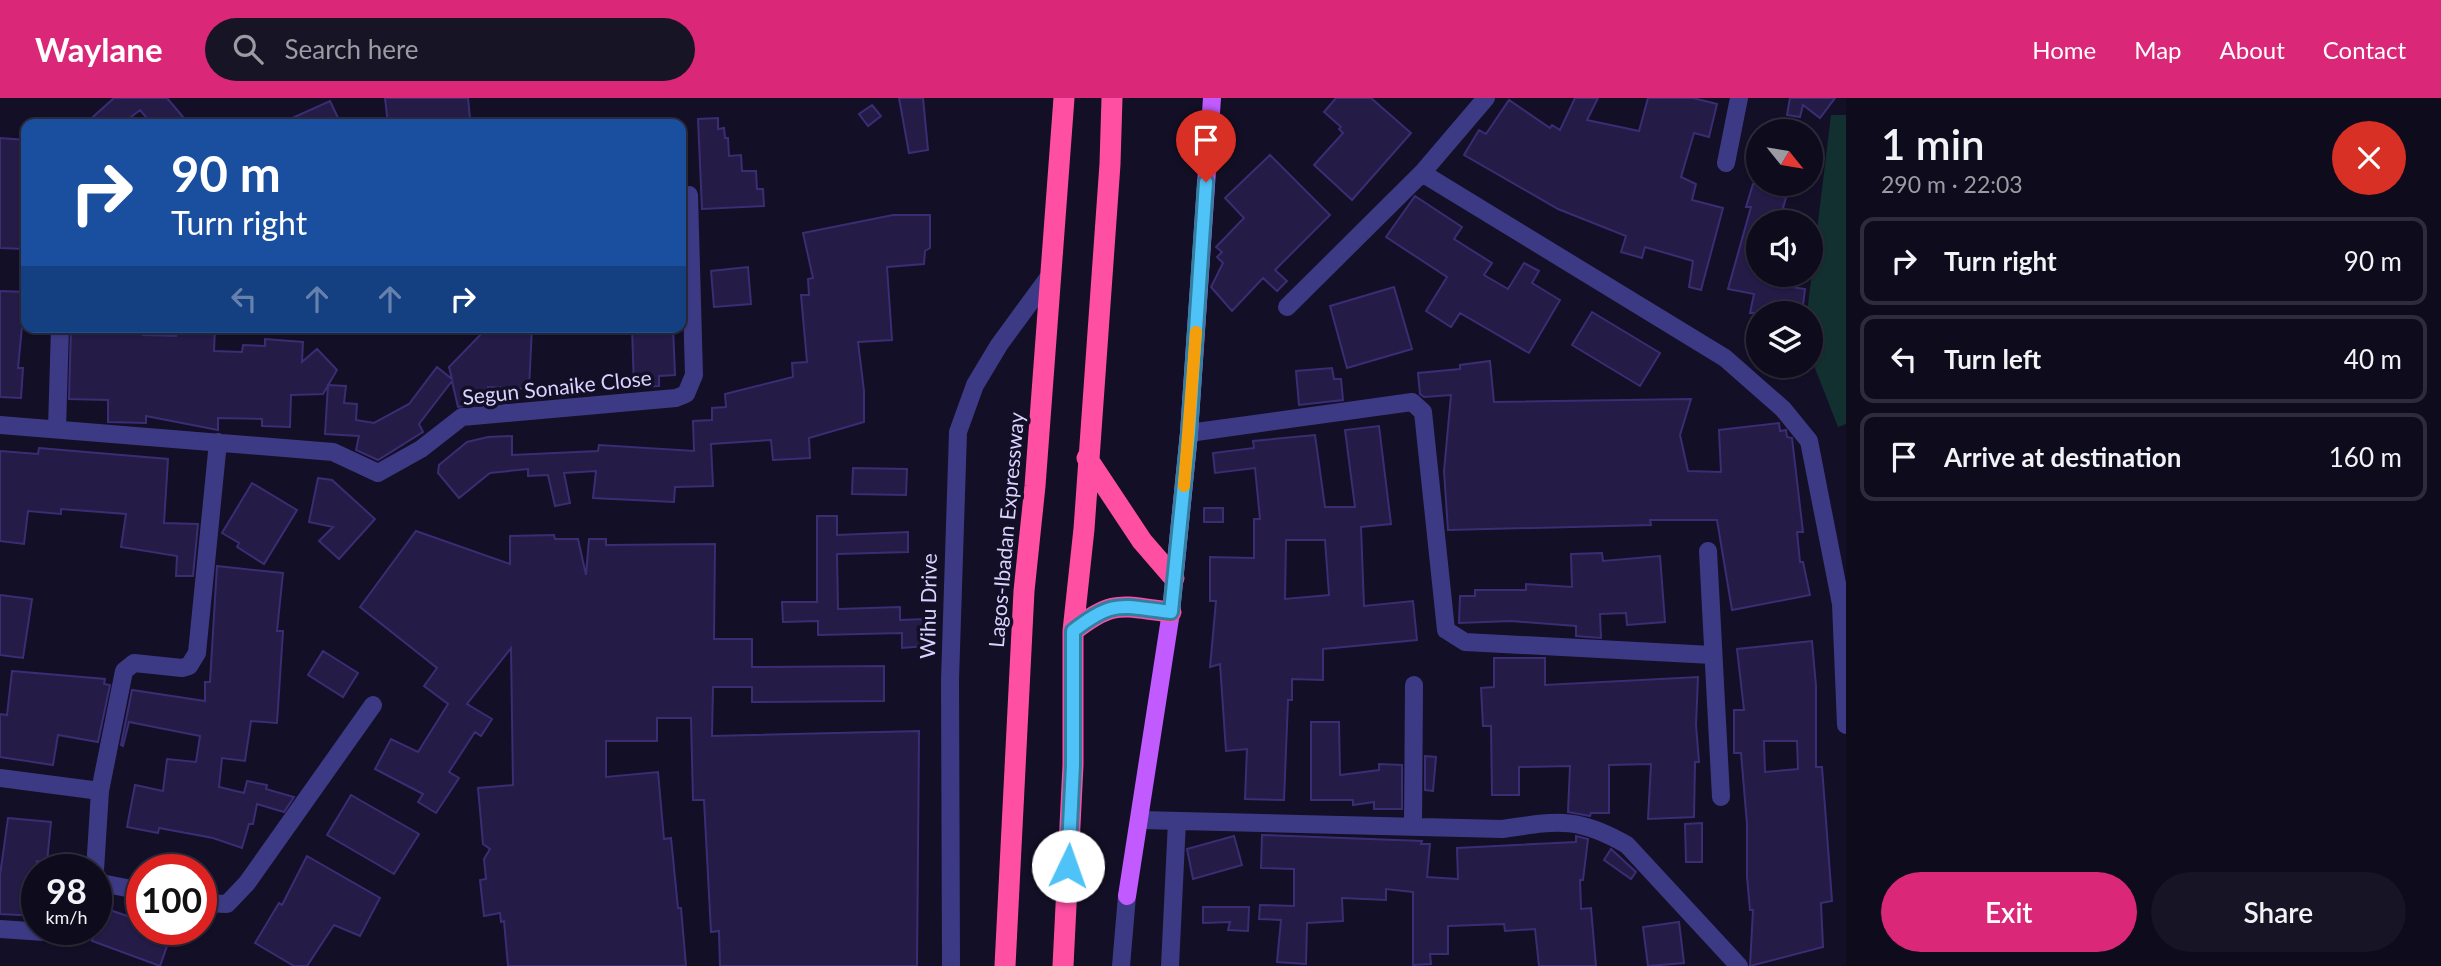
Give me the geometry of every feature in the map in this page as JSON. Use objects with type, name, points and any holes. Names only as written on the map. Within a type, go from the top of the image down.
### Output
[{"type":"highway","name":"Lagos-Ibadan Expressway","points":[[1005,966],[1024,591],[1064,98]]},
{"type":"highway","points":[[1063,966],[1073,765],[1073,631],[1084,528],[1110,164],[1112,98]]},
{"type":"highway","points":[[1087,458],[1142,541],[1174,579]]},
{"type":"highway","points":[[1073,631],[1108,607],[1125,604],[1171,612]]},
{"type":"main road","points":[[1127,895],[1141,820],[1171,612],[1189,433],[1212,98]]},
{"type":"street","points":[[1287,307],[1422,173],[1486,98]]},
{"type":"street","points":[[1726,163],[1739,98]]},
{"type":"street","points":[[1422,173],[1725,358],[1783,409],[1809,441],[1841,604],[1846,724]]},
{"type":"street","name":"Segun Sonaike Close","points":[[0,425],[333,452],[378,473],[421,449],[462,417],[676,398],[686,394],[694,375],[689,195]]},
{"type":"street","name":"Wihu Drive","points":[[951,966],[950,680],[958,432],[975,385],[999,345],[1051,274]]},
{"type":"street","points":[[57,429],[61,333]]},
{"type":"street","points":[[1189,433],[1412,401],[1423,412],[1446,630],[1465,642],[1712,654]]},
{"type":"street","points":[[96,854],[100,790],[124,671],[134,663],[182,668],[188,666],[197,653],[218,442]]},
{"type":"street","points":[[1708,551],[1721,797]]},
{"type":"street","points":[[1413,827],[1414,685]]},
{"type":"street","points":[[217,903],[227,904],[247,883],[373,705]]},
{"type":"street","points":[[0,778],[100,790]]},
{"type":"street","points":[[1141,820],[1502,829],[1561,820],[1607,833],[1628,845],[1739,966]]},
{"type":"street","points":[[1170,966],[1177,821]]},
{"type":"street","points":[[1121,966],[1127,895]]},
{"type":"street","points":[[0,929],[21,930]]},
{"type":"green space","points":[[1831,115],[1846,115],[1846,424],[1838,427],[1819,378],[1823,378],[1823,301],[1808,301],[1810,287],[1823,287],[1823,210],[1819,210],[1821,196],[1824,196]]},
{"type":"building","points":[[114,98],[167,98],[185,119],[148,119],[140,110],[128,119],[91,119]]},
{"type":"building","points":[[385,98],[468,98],[470,118],[387,119]]},
{"type":"building","points":[[899,98],[923,98],[928,150],[909,153]]},
{"type":"building","points":[[1336,98],[1371,98],[1411,133],[1352,200],[1314,165],[1343,133],[1339,129],[1341,127],[1324,112]]},
{"type":"building","points":[[1575,98],[1598,98],[1587,120],[1639,131],[1648,98],[1693,98],[1717,104],[1709,137],[1694,133],[1681,177],[1696,184],[1692,200],[1723,208],[1701,290],[1689,287],[1693,261],[1645,247],[1642,258],[1621,252],[1626,236],[1558,209],[1464,155],[1479,130],[1486,134],[1509,100],[1550,128],[1552,125],[1560,130]]},
{"type":"building","points":[[1790,98],[1835,98],[1820,118],[1803,105],[1800,117],[1787,115]]},
{"type":"building","points":[[330,101],[339,119],[290,119]]},
{"type":"building","points":[[872,105],[881,116],[868,126],[859,114]]},
{"type":"building","points":[[718,118],[718,129],[724,128],[725,138],[728,138],[729,156],[741,155],[742,171],[756,171],[757,189],[763,189],[764,206],[702,209],[698,119]]},
{"type":"building","points":[[0,138],[21,140],[21,249],[0,248]]},
{"type":"building","points":[[1270,155],[1330,215],[1275,270],[1287,281],[1277,291],[1263,278],[1232,311],[1211,287],[1223,263],[1217,257],[1222,252],[1216,247],[1244,218],[1225,198]]},
{"type":"building","points":[[1415,196],[1462,227],[1454,239],[1492,263],[1484,275],[1508,289],[1524,263],[1539,271],[1532,283],[1560,300],[1529,353],[1460,313],[1451,327],[1426,311],[1447,277],[1386,237]]},
{"type":"building","points":[[1749,196],[1787,196],[1782,210],[1750,210],[1751,207],[1746,207]]},
{"type":"building","points":[[893,215],[930,215],[930,248],[925,251],[924,264],[887,267],[892,340],[858,342],[864,391],[864,422],[809,438],[810,458],[773,460],[771,440],[711,444],[713,486],[675,487],[674,502],[593,498],[596,471],[564,473],[570,503],[555,506],[548,475],[528,476],[528,469],[490,473],[459,498],[438,473],[439,465],[467,442],[488,437],[512,436],[512,455],[598,451],[599,445],[694,451],[693,421],[712,420],[712,408],[726,407],[725,394],[793,377],[792,363],[807,362],[801,295],[809,295],[808,279],[813,278],[803,233]]},
{"type":"building","points":[[1746,225],[1746,287],[1805,289],[1804,301],[1753,301],[1754,294],[1728,289]]},
{"type":"building","points":[[748,267],[751,304],[714,307],[711,271]]},
{"type":"building","points":[[1394,287],[1412,349],[1347,368],[1330,306]]},
{"type":"building","points":[[0,291],[21,292],[18,368],[23,368],[21,398],[0,397]]},
{"type":"building","points":[[1592,312],[1660,353],[1640,386],[1572,345]]},
{"type":"building","points":[[71,333],[176,336],[176,333],[215,333],[214,351],[242,352],[243,345],[265,346],[265,339],[303,342],[302,362],[317,349],[337,370],[323,394],[291,395],[290,427],[262,426],[262,419],[218,418],[218,430],[146,416],[146,423],[108,422],[108,400],[69,399]]},
{"type":"building","points":[[482,333],[532,333],[529,389],[488,387],[489,403],[458,407],[452,381],[419,424],[423,432],[378,460],[356,450],[359,436],[325,434],[328,385],[346,386],[344,403],[357,404],[356,420],[374,423],[409,404],[437,367],[452,379],[449,367]]},
{"type":"building","points":[[632,333],[673,333],[675,375],[659,376],[659,386],[634,387]]},
{"type":"building","points":[[1490,361],[1494,402],[1691,399],[1680,435],[1688,471],[1721,472],[1719,430],[1779,423],[1780,431],[1786,430],[1787,437],[1792,438],[1803,532],[1797,532],[1800,562],[1803,562],[1810,595],[1732,610],[1717,520],[1650,520],[1651,525],[1448,530],[1444,471],[1451,395],[1424,397],[1420,394],[1418,373],[1460,369],[1460,365]]},
{"type":"building","points":[[1332,368],[1334,379],[1341,379],[1343,400],[1299,405],[1296,371]]},
{"type":"building","points":[[1379,426],[1391,524],[1361,527],[1364,606],[1413,601],[1417,640],[1323,649],[1323,680],[1292,679],[1292,700],[1288,700],[1284,800],[1245,799],[1247,749],[1226,751],[1220,664],[1210,667],[1216,601],[1210,601],[1210,557],[1254,558],[1254,519],[1260,519],[1255,468],[1215,473],[1213,453],[1254,448],[1253,441],[1315,435],[1325,507],[1355,507],[1345,430]],"holes":[[[1286,540],[1325,540],[1329,595],[1285,599]]]},
{"type":"building","points":[[39,448],[168,459],[164,523],[198,524],[193,576],[176,576],[177,556],[121,547],[126,514],[61,509],[61,514],[28,511],[24,544],[0,541],[0,451],[38,454]]},
{"type":"building","points":[[853,468],[907,469],[906,495],[852,494]]},
{"type":"building","points":[[318,478],[332,480],[375,519],[339,559],[319,541],[333,527],[309,522]]},
{"type":"building","points":[[252,483],[297,510],[264,564],[237,547],[239,543],[222,533]]},
{"type":"building","points":[[1204,508],[1223,508],[1223,522],[1204,522]]},
{"type":"building","points":[[817,516],[837,516],[837,535],[908,532],[908,552],[837,554],[838,609],[900,607],[900,620],[925,619],[926,646],[902,648],[902,633],[818,635],[818,621],[783,622],[782,602],[817,602]]},
{"type":"building","points":[[416,531],[510,564],[510,536],[554,535],[555,539],[578,539],[586,575],[589,539],[606,539],[606,545],[715,544],[714,639],[752,639],[752,667],[884,666],[884,701],[752,702],[752,687],[713,687],[712,736],[919,731],[917,966],[720,966],[719,931],[711,932],[704,800],[693,800],[691,718],[657,718],[657,741],[606,741],[606,777],[658,772],[664,839],[671,838],[686,966],[508,966],[504,921],[501,922],[500,913],[484,916],[480,880],[486,879],[484,859],[490,849],[483,844],[478,788],[513,785],[511,648],[467,704],[492,719],[481,736],[475,732],[449,772],[459,778],[436,813],[418,802],[423,794],[375,769],[391,739],[418,752],[448,704],[424,686],[437,668],[360,607]]},
{"type":"building","points":[[1602,553],[1603,561],[1660,556],[1665,622],[1627,625],[1626,613],[1600,614],[1601,638],[1576,636],[1576,626],[1511,621],[1459,623],[1460,596],[1475,596],[1475,590],[1526,590],[1526,584],[1572,587],[1571,554]]},
{"type":"building","points":[[217,566],[283,573],[277,631],[283,631],[277,723],[251,721],[245,761],[222,758],[219,787],[244,793],[247,781],[267,785],[266,789],[294,797],[284,812],[257,804],[253,824],[249,824],[242,848],[213,838],[159,828],[158,833],[127,827],[135,785],[163,791],[167,759],[196,762],[200,736],[129,722],[123,746],[121,745],[132,690],[205,701],[205,682],[210,682]]},
{"type":"building","points":[[0,595],[32,599],[23,658],[0,655]]},
{"type":"building","points":[[1812,641],[1816,686],[1816,767],[1822,767],[1832,901],[1821,903],[1823,947],[1750,966],[1753,910],[1750,910],[1747,877],[1747,824],[1741,753],[1734,753],[1734,710],[1744,710],[1737,649]],"holes":[[[1764,741],[1797,741],[1798,769],[1765,772]]]},
{"type":"building","points":[[323,651],[358,673],[343,697],[308,675]]},
{"type":"building","points":[[1494,658],[1545,658],[1545,685],[1698,677],[1696,725],[1699,762],[1695,762],[1694,817],[1648,819],[1651,764],[1609,765],[1609,813],[1591,813],[1590,816],[1568,812],[1570,766],[1519,767],[1519,795],[1492,795],[1491,726],[1483,726],[1481,688],[1494,687]]},
{"type":"building","points":[[12,671],[105,679],[104,684],[110,685],[98,742],[58,735],[53,765],[0,757],[0,714],[7,715]]},
{"type":"building","points":[[1311,722],[1339,722],[1340,775],[1379,770],[1379,764],[1402,765],[1402,809],[1374,809],[1374,802],[1353,805],[1353,800],[1311,800]]},
{"type":"building","points":[[1425,756],[1436,757],[1433,791],[1425,790]]},
{"type":"building","points":[[351,795],[419,834],[394,874],[327,835]]},
{"type":"building","points":[[8,818],[51,822],[48,854],[21,854],[21,915],[0,914],[0,875]]},
{"type":"building","points":[[1702,823],[1702,862],[1686,862],[1685,824]]},
{"type":"building","points":[[1262,835],[1422,841],[1421,844],[1430,844],[1427,877],[1458,879],[1457,848],[1576,842],[1576,836],[1588,839],[1583,880],[1580,880],[1581,909],[1591,908],[1596,966],[1539,966],[1535,929],[1505,931],[1504,924],[1448,926],[1448,954],[1430,954],[1431,964],[1413,965],[1413,892],[1386,889],[1386,900],[1342,898],[1343,921],[1307,923],[1306,964],[1277,962],[1281,920],[1259,919],[1260,905],[1294,906],[1294,869],[1261,868]]},
{"type":"building","points":[[1234,836],[1242,865],[1193,879],[1187,849]]},
{"type":"building","points":[[1611,849],[1636,872],[1631,879],[1604,860]]},
{"type":"building","points":[[307,856],[380,898],[360,936],[334,925],[307,966],[294,966],[255,943],[279,903],[282,905]]},
{"type":"building","points":[[1203,907],[1249,907],[1248,931],[1228,930],[1230,922],[1203,923]]},
{"type":"building","points":[[112,911],[126,916],[126,945],[167,945],[160,966],[103,945],[112,945]]},
{"type":"building","points":[[1679,922],[1684,963],[1648,966],[1643,927]]},
{"type":"slow traffic","points":[[1184,486],[1196,332]]},
{"type":"route","points":[[1068,866],[1073,765],[1073,631],[1108,607],[1125,604],[1171,612],[1189,433],[1206,182]]}]
